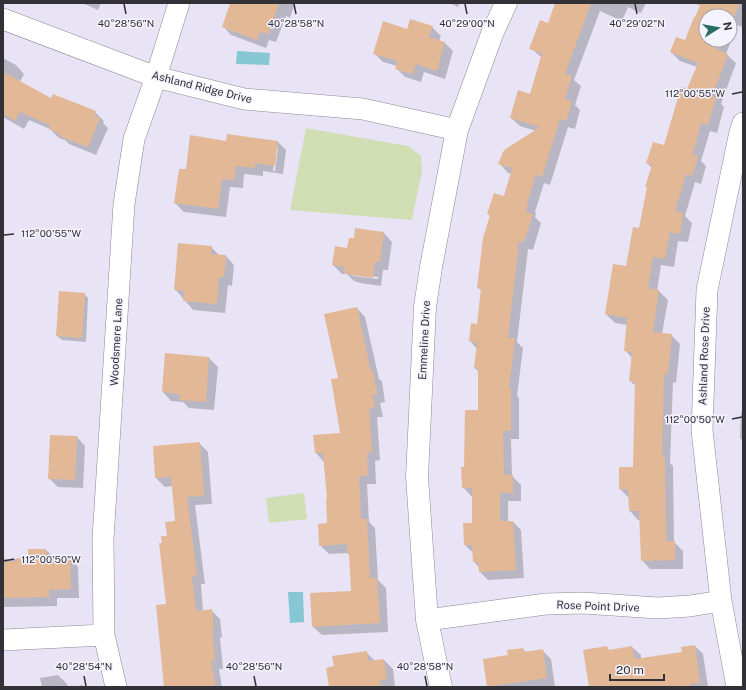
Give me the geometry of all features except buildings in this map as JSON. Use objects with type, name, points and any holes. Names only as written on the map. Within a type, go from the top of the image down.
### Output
[{"type":"street","name":"Woodsmere Lane","points":[[116,687],[104,635],[103,539],[124,204],[134,139],[156,77],[179,3]]},
{"type":"street","name":"Emmeline Drive","points":[[441,687],[428,620],[417,477],[425,307],[431,267],[457,130],[492,34],[506,3]]},
{"type":"street","name":"Ashland Ridge Drive","points":[[3,19],[156,77],[244,99],[363,109],[457,130]]},
{"type":"street","name":"Ashland Rose Drive","points":[[737,687],[721,601],[702,430],[707,290],[743,123]]},
{"type":"street","name":"Rose Point Drive","points":[[428,620],[546,604],[583,603],[658,608],[690,606],[721,601]]},
{"type":"street","points":[[3,640],[104,635]]},
{"type":"green space","points":[[306,128],[408,146],[421,156],[422,171],[412,220],[290,210]]},
{"type":"green space","points":[[304,493],[307,519],[269,523],[266,498]]},
{"type":"water","points":[[237,51],[270,53],[269,65],[236,64]]},
{"type":"water","points":[[288,592],[303,592],[304,622],[290,623]]}]
